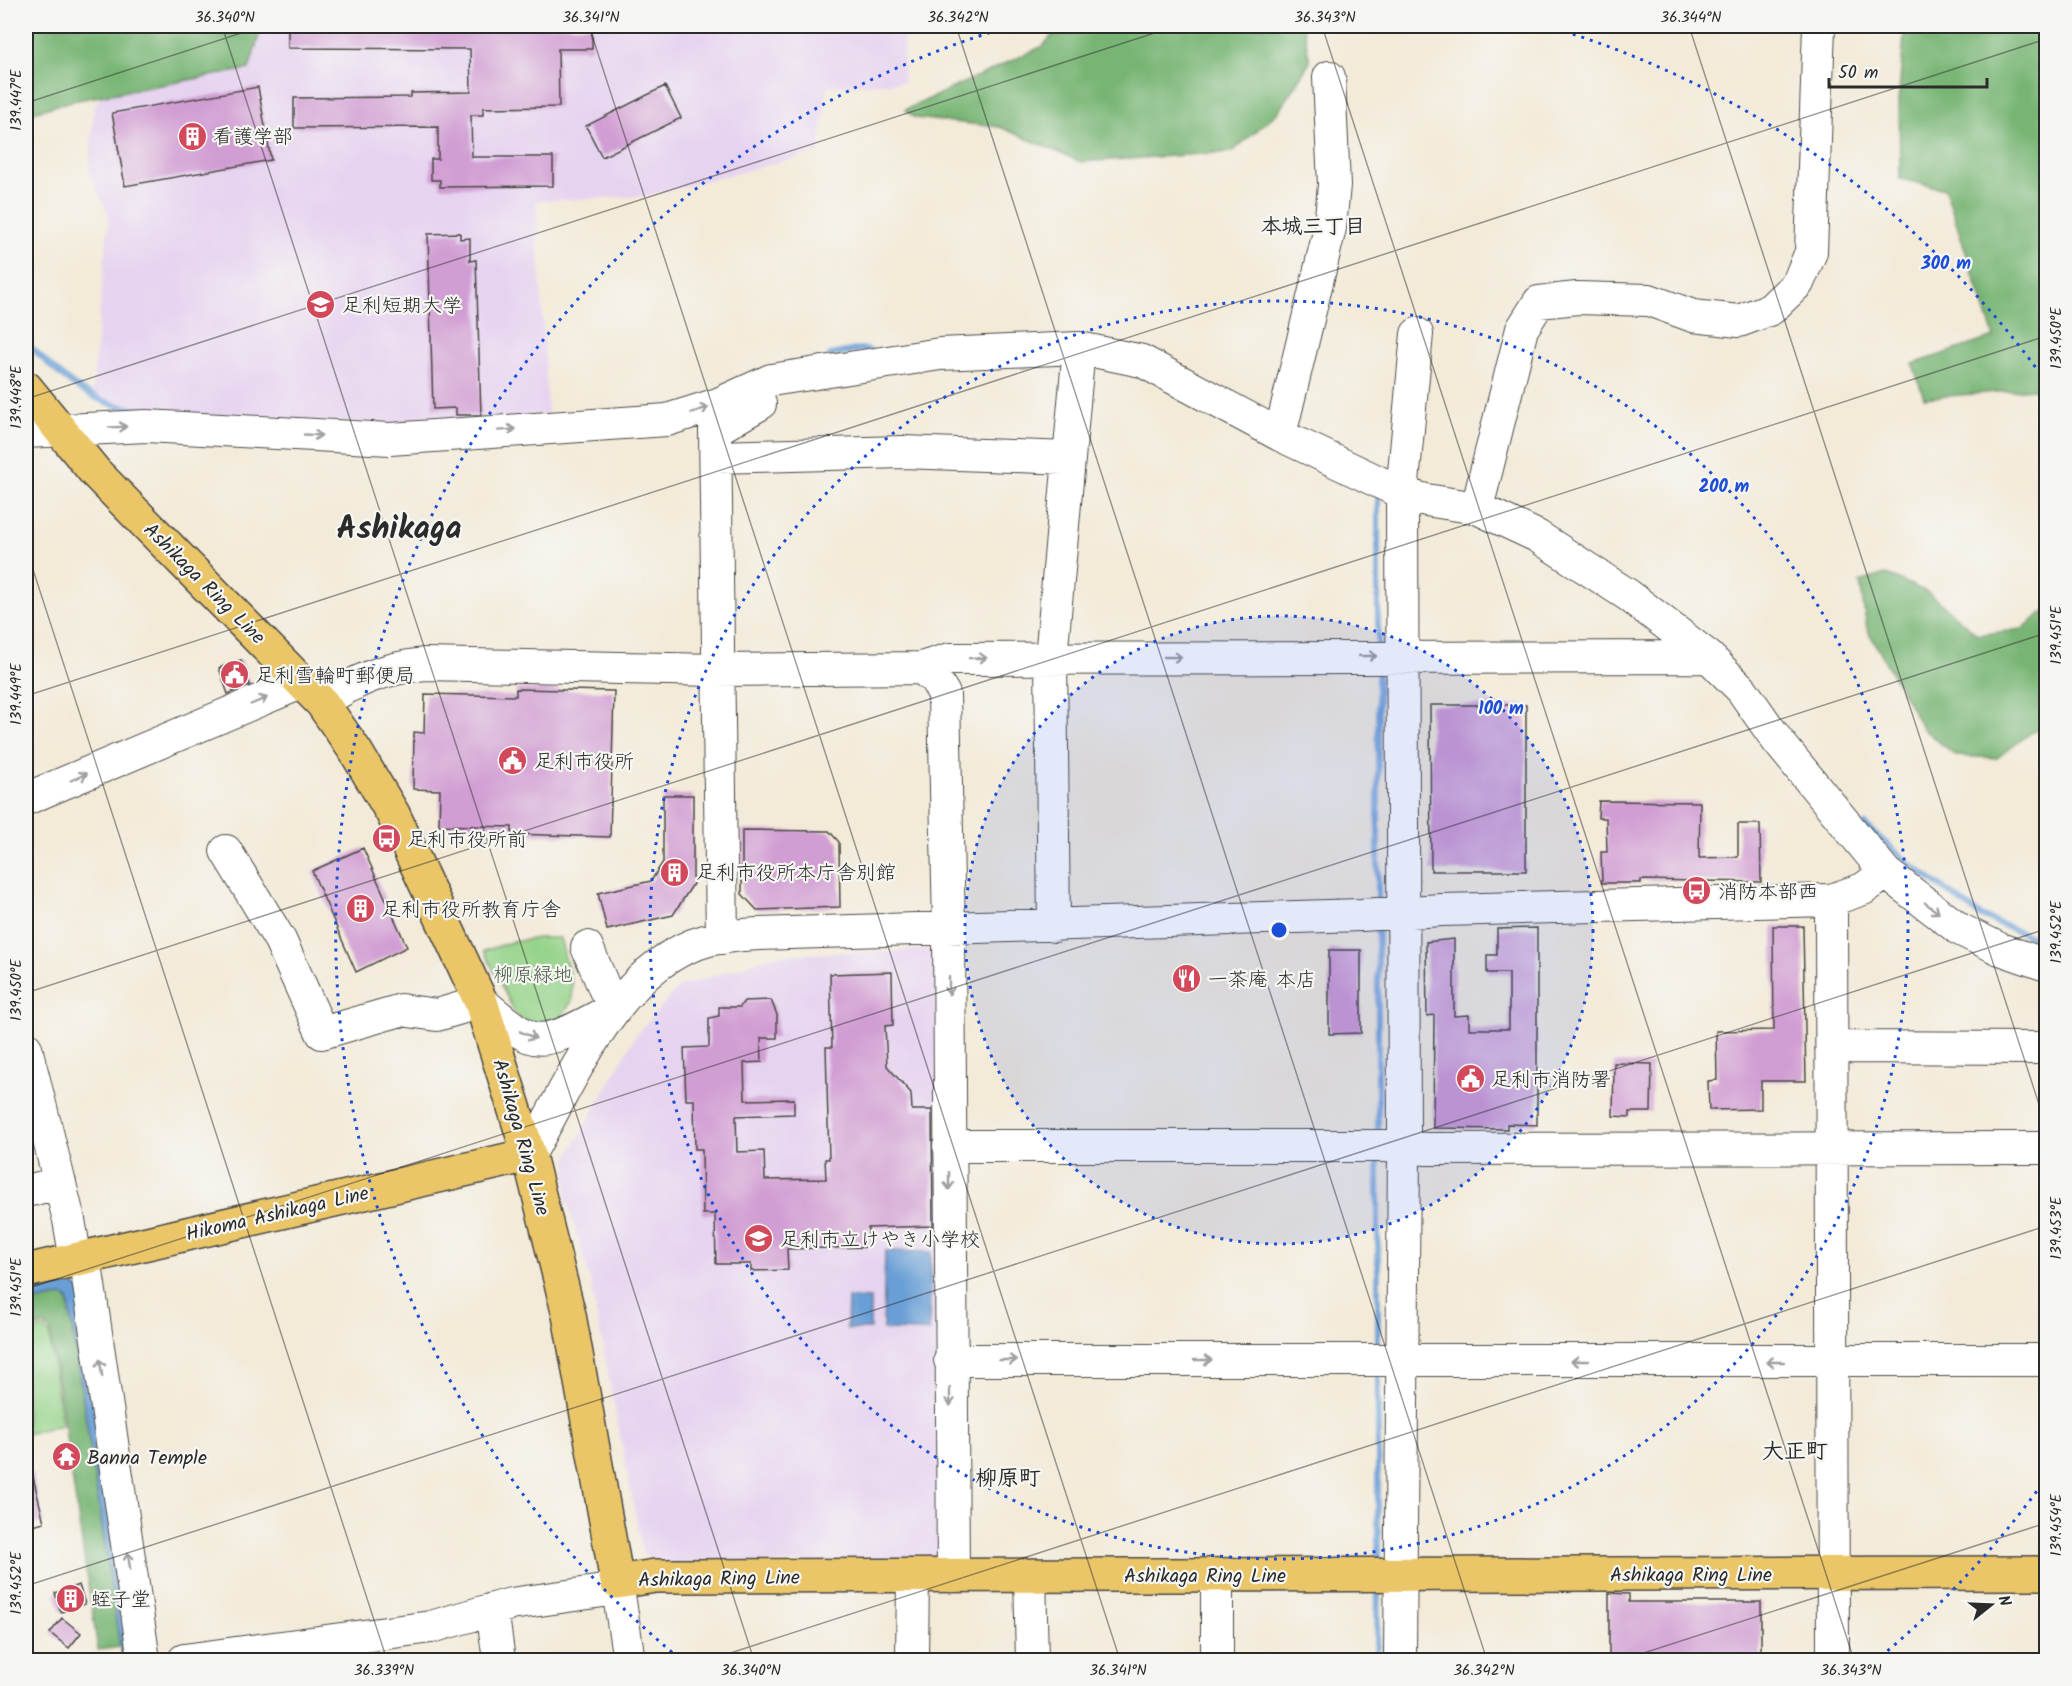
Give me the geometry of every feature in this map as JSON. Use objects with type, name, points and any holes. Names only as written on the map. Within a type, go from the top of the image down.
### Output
[{"type":"main road","name":"Ashikaga Ring Line","points":[[26,388],[95,472],[313,693],[356,752],[393,814],[481,1002],[529,1155],[569,1315],[617,1582],[656,1576],[2046,1573]]},
{"type":"main road","name":"Hikoma Ashikaga Line","points":[[26,1271],[529,1155]]},
{"type":"street","points":[[1477,508],[1522,329],[1539,302],[1577,298],[1649,300],[1693,316],[1739,321],[1771,309],[1798,283],[1811,252],[1819,26]]},
{"type":"street","points":[[1280,435],[1330,228],[1335,185],[1329,77]]},
{"type":"street","points":[[1400,1660],[1404,1147],[1401,913],[1402,492],[1417,334]]},
{"type":"street","points":[[1054,926],[1051,658],[1079,348]]},
{"type":"street","points":[[26,432],[146,426],[390,439],[667,420],[718,404],[771,380],[940,354],[1079,348],[1142,361],[1280,435],[1402,492],[1426,500],[1477,508],[1537,536],[1628,595],[1709,657],[1742,690],[1777,740],[1886,873],[1959,929],[2000,949],[2046,965]]},
{"type":"street","points":[[722,938],[716,670],[717,457],[715,430],[811,374]]},
{"type":"street","points":[[717,457],[903,452],[1069,458]]},
{"type":"street","points":[[26,800],[313,693],[347,686],[394,667],[425,664],[716,670],[921,668],[950,659],[1402,656],[1709,657]]},
{"type":"street","points":[[921,668],[935,679],[944,694],[949,928],[953,1576]]},
{"type":"street","points":[[226,851],[280,940],[322,1033],[401,1010],[437,1015],[481,1002],[523,1033],[541,1040],[572,1030],[616,1006]]},
{"type":"street","points":[[529,1155],[616,1006],[647,974],[667,959],[689,947],[722,938],[759,934],[1054,926],[1442,910],[1832,900],[1863,889],[1886,873]]},
{"type":"street","points":[[1832,900],[1834,1047],[1832,1147],[1833,1660]]},
{"type":"street","points":[[586,947],[605,990],[616,1006]]},
{"type":"street","points":[[1834,1047],[2046,1048]]},
{"type":"street","points":[[26,1048],[80,1259],[144,1660]]},
{"type":"street","points":[[949,1146],[1404,1147],[1427,1149],[2046,1148]]},
{"type":"street","points":[[26,1191],[60,1183]]},
{"type":"street","points":[[950,1360],[1834,1362],[2046,1360]]},
{"type":"street","points":[[1030,1575],[1032,1660]]},
{"type":"street","points":[[1217,1575],[1217,1660]]},
{"type":"street","points":[[912,1660],[913,1576]]},
{"type":"street","points":[[184,1660],[431,1628],[511,1604],[603,1591],[617,1582],[629,1660]]},
{"type":"street","points":[[492,1610],[499,1660]]},
{"type":"shaded area","name":"足利短期大学","points":[[220,26],[1039,26],[1040,29],[903,39],[904,82],[828,86],[819,152],[647,196],[536,201],[548,414],[451,426],[128,415],[92,392],[109,217],[89,172],[94,106],[119,73]]},
{"type":"shaded area","name":"足利市立けやき小学校","points":[[935,949],[944,1553],[931,1562],[658,1564],[643,1554],[590,1280],[566,1197],[567,1158],[638,1032],[679,987],[777,955]]},
{"type":"green space","points":[[26,26],[262,26],[249,69],[72,101],[26,114]]},
{"type":"green space","points":[[1060,26],[1303,26],[1310,62],[1278,112],[1232,152],[1081,162],[1000,127],[915,118],[905,110],[1043,46]]},
{"type":"green space","points":[[1905,26],[2046,26],[2046,400],[2034,389],[1924,398],[1913,364],[1994,337],[1945,189],[1900,179],[1899,92]]},
{"type":"green space","points":[[1885,574],[1927,592],[1978,635],[2022,629],[2046,610],[2046,712],[2040,726],[1997,758],[1956,756],[1923,729],[1867,629],[1860,582]]},
{"type":"green space","name":"柳原緑地","points":[[560,938],[572,984],[572,1001],[557,1023],[544,1028],[517,1017],[484,951],[511,942]]},
{"type":"green space","points":[[63,1296],[68,1298],[120,1647],[98,1650],[50,1330],[45,1325],[26,1329],[26,1304]]},
{"type":"green space","points":[[44,1328],[49,1334],[62,1425],[26,1434],[26,1332]]},
{"type":"water","points":[[885,1251],[931,1252],[929,1331],[883,1330]]},
{"type":"water","points":[[66,1280],[80,1289],[137,1660],[122,1660],[68,1298],[62,1296],[26,1304],[26,1289]]},
{"type":"water","points":[[848,1298],[870,1299],[870,1329],[847,1329]]},
{"type":"building","points":[[288,26],[592,26],[592,49],[558,49],[559,107],[483,108],[483,115],[471,115],[472,157],[553,157],[553,186],[440,187],[440,180],[431,180],[431,159],[438,159],[438,127],[294,128],[294,98],[411,97],[411,93],[471,92],[470,49],[288,48]]},
{"type":"building","points":[[665,86],[681,118],[602,157],[586,126]]},
{"type":"building","name":"看護学部","points":[[258,87],[271,160],[125,186],[112,113]]},
{"type":"building","points":[[460,233],[460,239],[470,238],[470,261],[476,260],[481,415],[456,415],[456,408],[433,409],[428,234]]},
{"type":"building","name":"足利雪輪町郵便局","points":[[241,660],[250,685],[228,694],[219,668]]},
{"type":"building","name":"足利市役所","points":[[516,689],[614,691],[610,837],[512,834],[512,827],[439,825],[440,790],[413,789],[414,732],[424,733],[425,694],[516,696]]},
{"type":"building","points":[[1430,705],[1526,705],[1526,871],[1431,871]]},
{"type":"building","name":"足利市役所本庁舎別館","points":[[663,795],[693,795],[693,884],[673,915],[607,930],[598,893],[651,881],[663,862]]},
{"type":"building","points":[[1599,801],[1700,802],[1699,858],[1738,857],[1738,824],[1760,824],[1761,882],[1641,880],[1641,883],[1602,883],[1601,852],[1607,852],[1606,818],[1598,818]]},
{"type":"building","points":[[742,830],[829,831],[839,842],[840,907],[757,910],[742,894]]},
{"type":"building","name":"足利市役所教育庁舎","points":[[363,848],[407,947],[356,972],[312,871]]},
{"type":"building","points":[[1773,926],[1803,926],[1806,1081],[1761,1081],[1761,1109],[1709,1110],[1708,1081],[1717,1080],[1716,1031],[1774,1030]]},
{"type":"building","points":[[1537,928],[1537,1125],[1507,1124],[1507,1129],[1433,1128],[1434,1015],[1427,1016],[1426,942],[1454,939],[1454,1016],[1469,1015],[1469,1029],[1509,1029],[1509,973],[1487,973],[1487,955],[1497,955],[1497,929]]},
{"type":"building","points":[[1329,950],[1361,950],[1361,1033],[1329,1034]]},
{"type":"building","points":[[892,972],[893,1025],[885,1026],[887,1066],[911,1093],[912,1110],[932,1110],[933,1226],[868,1228],[868,1247],[787,1249],[788,1270],[751,1271],[751,1264],[716,1264],[715,1214],[703,1214],[702,1149],[695,1149],[694,1100],[686,1100],[684,1048],[709,1047],[709,1018],[719,1016],[719,1007],[740,1007],[744,1001],[771,1000],[777,1015],[777,1038],[761,1038],[762,1062],[744,1063],[745,1100],[794,1099],[794,1114],[736,1116],[737,1152],[764,1151],[765,1180],[826,1179],[825,1159],[829,1159],[826,1047],[832,1047],[830,974]]},
{"type":"building","points":[[1614,1063],[1652,1064],[1651,1112],[1630,1112],[1630,1117],[1613,1116]]},
{"type":"building","points":[[32,1473],[44,1522],[26,1527],[26,1474]]},
{"type":"building","name":"蛭子堂","points":[[79,1585],[85,1604],[61,1612],[55,1593]]},
{"type":"building","points":[[1609,1593],[1629,1594],[1629,1602],[1761,1602],[1761,1660],[1609,1660]]},
{"type":"building","points":[[62,1618],[81,1633],[69,1648],[50,1633]]},
{"type":"waterway","points":[[26,342],[54,369],[81,390],[112,404],[150,411]]},
{"type":"waterway","points":[[830,355],[861,349],[870,351]]},
{"type":"waterway","points":[[1378,493],[1378,650]]},
{"type":"waterway","points":[[1378,667],[1378,905]]},
{"type":"waterway","points":[[1865,825],[1911,865],[1981,916],[2046,943]]},
{"type":"waterway","points":[[1378,922],[1378,1136]]},
{"type":"waterway","points":[[1378,1156],[1378,1352]]},
{"type":"waterway","points":[[1378,1369],[1378,1565]]},
{"type":"waterway","points":[[1377,1660],[1378,1585]]},
{"type":"place","name":"看護学部","points":[[192,136]]},
{"type":"place","name":"足利短期大学","points":[[321,305]]},
{"type":"place","name":"足利雪輪町郵便局","points":[[234,675]]},
{"type":"place","name":"足利市役所","points":[[513,761]]},
{"type":"place","name":"足利市役所前","points":[[386,839]]},
{"type":"place","name":"足利市役所本庁舎別館","points":[[675,872]]},
{"type":"place","name":"消防本部西","points":[[1697,891]]},
{"type":"place","name":"足利市役所教育庁舎","points":[[360,909]]},
{"type":"place","name":"一茶庵 本店","points":[[1187,979]]},
{"type":"place","name":"足利市消防署","points":[[1470,1079]]},
{"type":"place","name":"足利市立けやき小学校","points":[[759,1239]]},
{"type":"place","name":"Banna Temple","points":[[66,1457]]},
{"type":"place","name":"蛭子堂","points":[[70,1599]]},
{"type":"district","name":"本城三丁目","points":[[1313,226]]},
{"type":"district","name":"Ashikaga","points":[[399,527]]},
{"type":"district","name":"大正町","points":[[1795,1450]]},
{"type":"district","name":"柳原町","points":[[1008,1477]]}]
